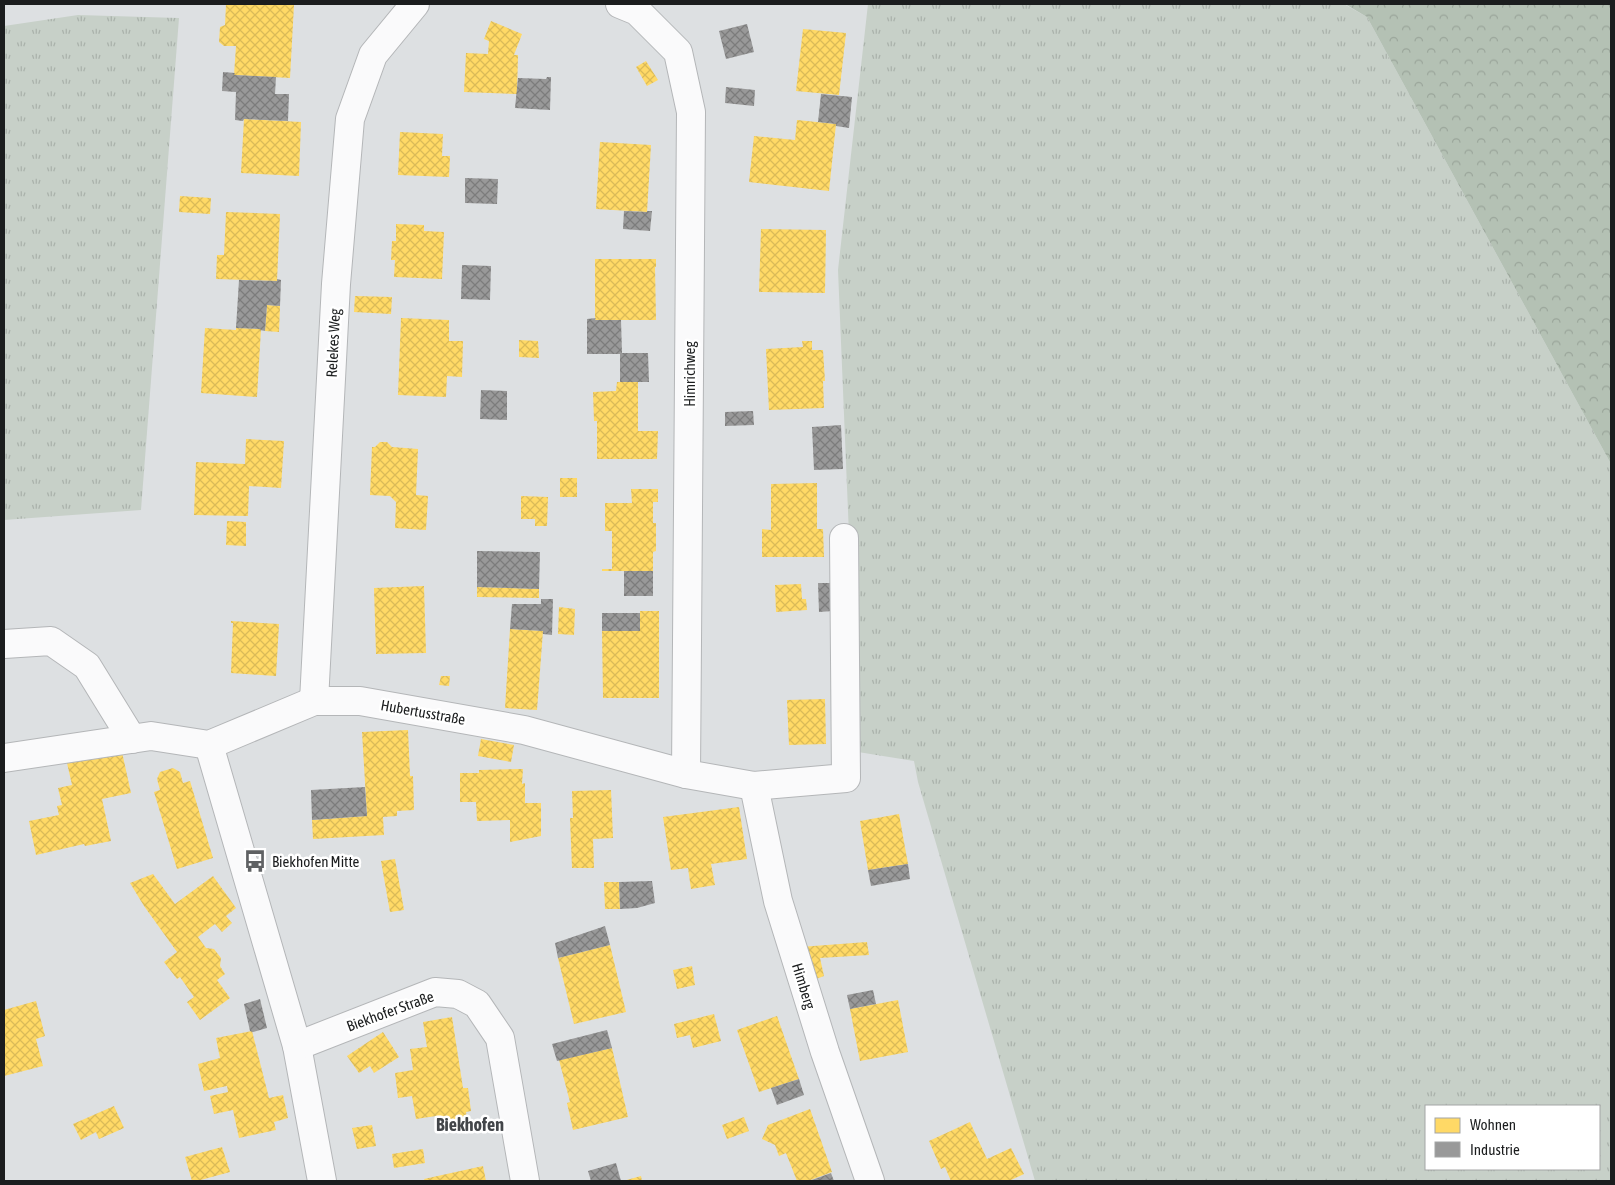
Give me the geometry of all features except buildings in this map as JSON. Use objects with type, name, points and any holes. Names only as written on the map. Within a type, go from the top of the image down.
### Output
[{"type":"street","name":"Relekes Weg","points":[[314,701],[336,284],[350,119],[373,55],[415,4]]},
{"type":"street","name":"Himrichweg","points":[[620,4],[637,11],[678,52],[691,112],[686,774]]},
{"type":"street","name":"Hubertusstraße","points":[[209,746],[314,701],[360,701],[524,730],[686,774],[754,786],[846,778],[844,538]]},
{"type":"street","points":[[4,644],[50,641],[87,666],[132,739]]},
{"type":"street","points":[[4,758],[151,736],[209,746],[297,1046],[322,1181]]},
{"type":"street","name":"Himberg","points":[[754,786],[778,900],[825,1052],[870,1181]]},
{"type":"street","name":"Biekhofer Straße","points":[[297,1046],[435,992],[458,994],[477,1004],[500,1038],[525,1181]]},
{"type":"green space","points":[[868,4],[1344,4],[1367,17],[1611,464],[1611,1181],[1035,1181],[918,782],[914,761],[858,752],[838,270]]},
{"type":"green space","points":[[1345,4],[1611,4],[1611,464],[1367,17]]},
{"type":"green space","points":[[78,15],[179,18],[141,510],[4,520],[4,26]]},
{"type":"place","name":"Biekhofen Mitte","points":[[255,861]]},
{"type":"district","name":"Biekhofen","points":[[470,1124]]}]
